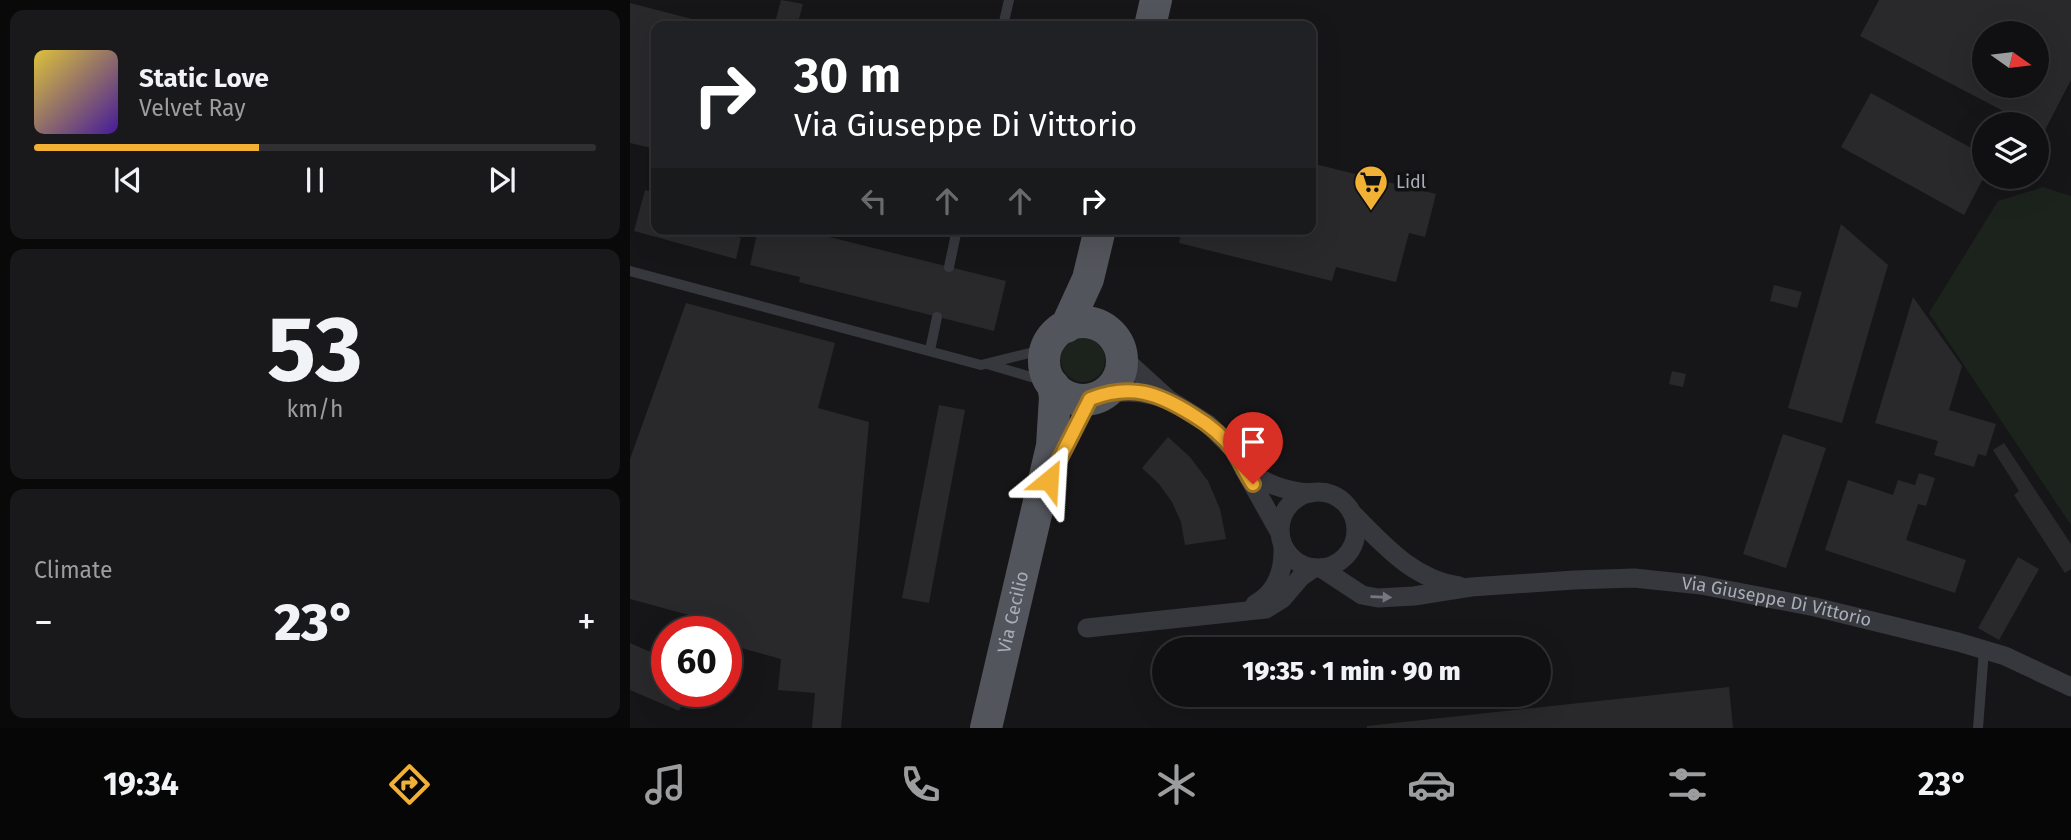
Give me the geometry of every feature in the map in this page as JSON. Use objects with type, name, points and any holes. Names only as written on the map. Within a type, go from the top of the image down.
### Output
[{"type":"main road","points":[[1151,21],[1156,0]]},
{"type":"main road","name":"Via Cecilio","points":[[986,728],[1052,446],[1054,360],[1088,279],[1099,235]]},
{"type":"main road","name":"Via Cecilio","points":[[1100,235],[1102,286],[1116,344]]},
{"type":"main road","points":[[1083,322],[1092,323],[1116,344],[1119,377],[1113,386],[1097,397],[1070,397],[1061,393],[1054,360],[1083,322]]},
{"type":"main road","name":"Via Cecilio","points":[[1041,497],[1097,397]]},
{"type":"street","points":[[1116,344],[1168,399],[1208,424],[1233,449],[1290,557],[1301,565],[1317,568]]},
{"type":"street","points":[[1097,397],[1126,391],[1143,392],[1168,399]]},
{"type":"street","points":[[1087,628],[1266,609],[1282,599],[1301,577],[1317,568],[1339,563],[1349,554],[1355,542],[1356,530],[1352,513],[1340,499],[1329,494],[1289,491],[1264,482],[1244,469]]},
{"type":"street","points":[[1235,613],[1265,598],[1276,585],[1284,561],[1282,521],[1286,510],[1295,501],[1312,493]]},
{"type":"street","name":"Via Giuseppe Di Vittorio","points":[[1352,513],[1394,555],[1424,576],[1448,584],[1471,587]]},
{"type":"street","name":"Via Giuseppe Di Vittorio","points":[[1317,568],[1362,595],[1378,598],[1414,596],[1471,587],[1574,580],[1634,578],[1701,585],[1815,607],[1958,642],[2005,656],[2071,687]]},
{"type":"lane","points":[[1004,21],[1009,0]]},
{"type":"lane","points":[[949,267],[956,235]]},
{"type":"lane","points":[[630,271],[981,365],[1054,360]]},
{"type":"lane","points":[[930,350],[937,317]]},
{"type":"lane","points":[[984,363],[1031,377],[1054,360]]},
{"type":"lane","points":[[1978,728],[1984,650]]},
{"type":"shaded area","points":[[2037,189],[2049,189],[2071,196],[2071,525],[1929,313],[1998,201]]},
{"type":"shaded area","points":[[1083,338],[1098,345],[1105,360],[1098,375],[1083,382],[1068,375],[1061,360],[1068,345]]},
{"type":"building","points":[[781,0],[803,4],[798,21],[775,21]]},
{"type":"building","points":[[1879,0],[2071,0],[2071,80],[2049,122],[2049,112],[2005,112],[1978,98],[2049,98],[2049,21],[1972,21],[1972,95],[1860,36]]},
{"type":"building","points":[[630,3],[700,21],[651,21],[651,148],[630,143]]},
{"type":"building","points":[[1871,93],[1972,148],[1972,189],[1978,189],[1964,215],[1841,147]]},
{"type":"building","name":"Lidl","points":[[1316,164],[1436,194],[1425,237],[1409,233],[1396,282],[1336,267],[1332,281],[1179,243],[1181,235],[1316,235]]},
{"type":"building","points":[[645,190],[651,192],[651,235],[730,235],[741,238],[736,259],[634,231]]},
{"type":"building","points":[[1841,224],[1888,265],[1842,423],[1788,408]]},
{"type":"building","points":[[757,235],[821,235],[1006,281],[994,331],[799,282],[800,277],[750,265]]},
{"type":"building","points":[[1774,285],[1802,292],[1797,308],[1770,301]]},
{"type":"building","points":[[1913,297],[1962,366],[1949,410],[1996,424],[1986,456],[1978,454],[1974,467],[1934,455],[1938,441],[1875,423]]},
{"type":"building","points":[[686,303],[835,343],[818,408],[869,422],[841,728],[812,728],[815,693],[778,690],[781,659],[742,648],[742,616],[693,616],[630,599],[630,459]]},
{"type":"building","points":[[1672,371],[1686,374],[1683,387],[1669,384]]},
{"type":"building","points":[[939,405],[965,410],[929,603],[902,598]]},
{"type":"building","points":[[1783,434],[1826,448],[1786,568],[1743,554]]},
{"type":"building","points":[[1168,437],[1190,457],[1208,481],[1220,509],[1226,539],[1185,545],[1181,522],[1172,502],[1159,484],[1142,468]]},
{"type":"building","points":[[2004,443],[2071,544],[2071,569],[2065,573],[2014,495],[2019,491],[1993,450]]},
{"type":"building","points":[[1919,473],[1935,478],[1926,506],[1918,504],[1906,540],[1966,560],[1955,593],[1825,550],[1848,480],[1893,495],[1898,480],[1915,485]]},
{"type":"building","points":[[2018,557],[2039,569],[1999,640],[1978,628]]},
{"type":"building","points":[[630,643],[651,652],[651,699],[630,690]]},
{"type":"building","points":[[1729,687],[1733,728],[1367,728],[1367,726]]},
{"type":"place","name":"Lidl","points":[[1371,212]]},
{"type":"route","points":[[1049,480],[1090,399],[1126,391],[1143,392],[1168,399],[1208,424],[1233,449],[1253,484]]}]
